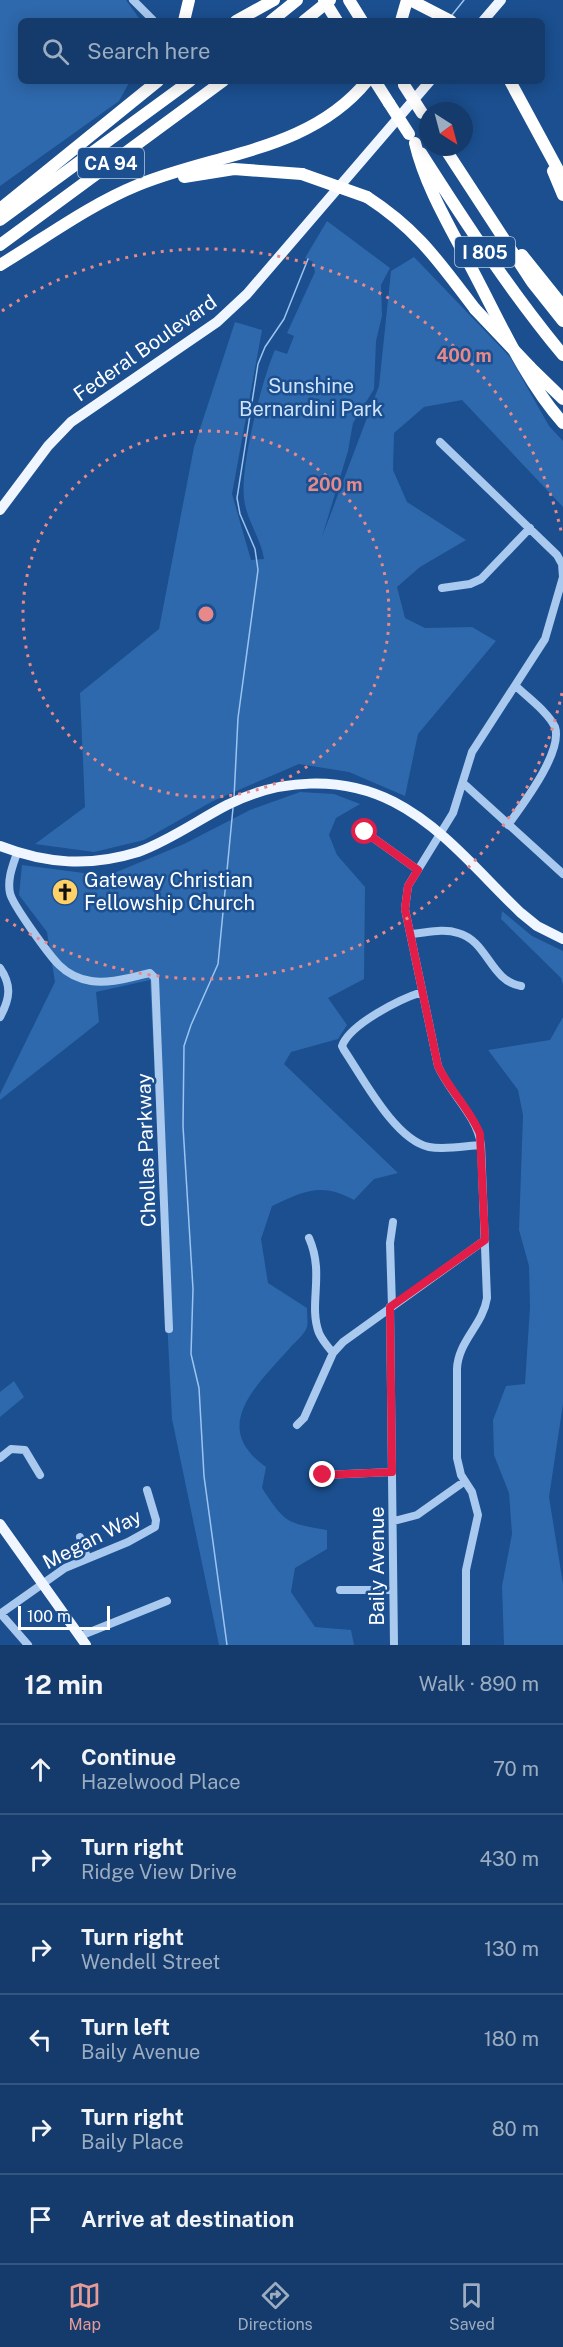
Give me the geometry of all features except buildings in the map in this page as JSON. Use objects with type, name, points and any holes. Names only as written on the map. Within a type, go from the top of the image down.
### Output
[{"type":"highway","points":[[185,18],[189,0]]},
{"type":"highway","points":[[241,18],[274,0]]},
{"type":"highway","points":[[324,0],[335,18]]},
{"type":"highway","points":[[308,18],[330,0]]},
{"type":"highway","points":[[349,0],[360,18]]},
{"type":"highway","points":[[402,18],[409,0],[445,18]]},
{"type":"highway","points":[[275,18],[293,4]]},
{"type":"highway","points":[[98,131],[146,84]]},
{"type":"highway","points":[[0,209],[154,84]]},
{"type":"highway","name":"CA 94","points":[[0,220],[186,84]]},
{"type":"highway","name":"CA 94","points":[[0,245],[219,84]]},
{"type":"highway","points":[[0,265],[95,207],[156,178],[295,135],[323,120],[348,101],[364,84]]},
{"type":"highway","name":"I 805","points":[[377,84],[475,238],[531,316],[563,355]]},
{"type":"highway","points":[[404,84],[419,108]]},
{"type":"highway","points":[[512,84],[563,179]]},
{"type":"highway","points":[[522,104],[563,195]]},
{"type":"highway","points":[[412,139],[422,172],[493,308],[542,397],[563,423]]},
{"type":"highway","name":"I 805","points":[[450,156],[532,282],[563,321]]},
{"type":"highway","points":[[95,207],[191,174],[234,169],[302,174],[367,197],[396,216],[426,245],[475,309],[563,399]]},
{"type":"highway","points":[[470,186],[563,306]]},
{"type":"main road","points":[[486,18],[501,0]]},
{"type":"main road","name":"Federal Boulevard","points":[[0,510],[48,446],[71,422],[217,322],[247,294],[427,84]]},
{"type":"main road","points":[[0,846],[44,860],[66,863],[105,860],[138,851],[244,797],[292,785],[331,785],[361,789],[393,802],[440,836],[529,920],[563,939]]},
{"type":"main road","points":[[0,1524],[83,1641]]},
{"type":"street","points":[[133,0],[151,18]]},
{"type":"street","points":[[440,442],[557,555],[562,564],[563,577],[545,639],[472,752],[453,813],[418,870],[405,898],[438,1066],[445,1082],[476,1123],[481,1145],[487,1298],[485,1312],[458,1355],[458,1458],[465,1481],[472,1492],[478,1515],[466,1570],[466,1645]]},
{"type":"street","points":[[442,588],[470,584],[481,579],[530,528]]},
{"type":"street","points":[[508,825],[556,755],[559,738],[554,723],[516,686]]},
{"type":"street","points":[[463,783],[563,874]]},
{"type":"street","points":[[365,832],[418,870]]},
{"type":"street","name":"Chollas Parkway","points":[[17,853],[11,871],[9,893],[58,965],[71,974],[90,981],[105,982],[150,974],[155,978],[157,984],[169,1329]]},
{"type":"street","points":[[411,934],[445,930],[460,933],[475,941],[502,979],[521,986]]},
{"type":"street","points":[[0,968],[5,976],[9,993],[8,1002],[0,1017]]},
{"type":"street","points":[[422,992],[400,999],[348,1035],[342,1046],[400,1130],[419,1144],[432,1148],[481,1145]]},
{"type":"street","name":"Baily Avenue","points":[[393,1222],[390,1243],[394,1521],[393,1645]]},
{"type":"street","points":[[309,1238],[318,1274],[316,1316],[320,1334],[333,1353]]},
{"type":"street","points":[[297,1425],[304,1418],[333,1353],[343,1342],[485,1240]]},
{"type":"street","points":[[0,1458],[11,1449],[25,1450],[40,1475]]},
{"type":"street","points":[[314,1478],[323,1475],[392,1472]]},
{"type":"street","points":[[394,1521],[417,1515],[465,1481]]},
{"type":"street","name":"Megan Way","points":[[0,1614],[43,1583],[87,1557],[128,1542],[155,1527],[156,1520],[147,1490]]},
{"type":"street","points":[[80,1536],[87,1557]]},
{"type":"street","points":[[340,1590],[393,1590]]},
{"type":"street","points":[[83,1641],[167,1601]]},
{"type":"street","points":[[0,1614],[28,1645]]},
{"type":"green space","points":[[0,0],[126,0],[139,18],[18,18],[18,84],[128,84],[119,101],[0,186]]},
{"type":"green space","name":"Sunshine Bernardini Park","points":[[327,221],[390,268],[381,285],[382,316],[376,341],[374,389],[353,423],[348,451],[322,537],[379,386],[391,271],[414,257],[510,357],[549,426],[563,441],[563,507],[462,400],[424,407],[394,433],[393,470],[407,502],[466,540],[420,567],[397,587],[405,618],[425,628],[472,627],[496,641],[418,734],[405,796],[349,772],[299,764],[213,801],[144,840],[94,852],[35,844],[85,807],[80,693],[159,629],[194,447],[235,322],[262,330],[232,494],[251,560],[264,559],[245,506],[245,466],[258,401],[270,363],[275,350],[287,354],[294,336],[287,333],[315,272],[313,262],[305,258]]},
{"type":"green space","points":[[300,792],[334,794],[360,804],[336,818],[329,835],[337,855],[365,887],[364,979],[328,998],[347,1025],[338,1039],[291,1052],[284,1064],[398,1173],[374,1179],[354,1200],[342,1194],[322,1190],[303,1193],[272,1206],[261,1239],[268,1283],[307,1308],[307,1327],[253,1392],[244,1406],[240,1422],[241,1437],[249,1452],[266,1467],[262,1488],[276,1508],[294,1523],[327,1530],[327,1549],[295,1568],[291,1592],[315,1627],[351,1630],[354,1645],[219,1645],[172,1419],[150,980],[96,992],[99,1022],[0,1100],[0,1094],[55,982],[47,932],[19,895],[22,865],[107,876],[184,844],[250,810]]},
{"type":"green space","points":[[502,911],[532,936],[563,951],[563,985],[561,978],[501,919]]},
{"type":"green space","points":[[563,1017],[563,1404],[549,1497],[563,1584],[563,1645],[504,1645],[502,1586],[512,1534],[509,1493],[494,1455],[493,1420],[506,1386],[525,1384],[530,1307],[529,1266],[519,1230],[523,1115],[518,1090],[488,1050],[550,1040]]},
{"type":"green space","points":[[14,1381],[24,1397],[0,1417],[0,1392]]},
{"type":"waterway","points":[[452,15],[464,0]]},
{"type":"waterway","points":[[234,798],[238,718],[258,570],[255,549],[240,514],[237,498],[258,364],[265,347],[284,319],[308,259]]},
{"type":"waterway","points":[[227,1645],[204,1476],[199,1388],[191,1354],[193,1289],[183,1126],[184,1046],[218,964],[233,808]]},
{"type":"place","name":"Gateway Christian Fellowship Church","points":[[65,892]]},
{"type":"route","points":[[323,1475],[392,1472],[390,1307],[485,1240],[480,1134],[476,1123],[445,1082],[438,1066],[405,909],[408,886],[418,870],[365,832]]}]
